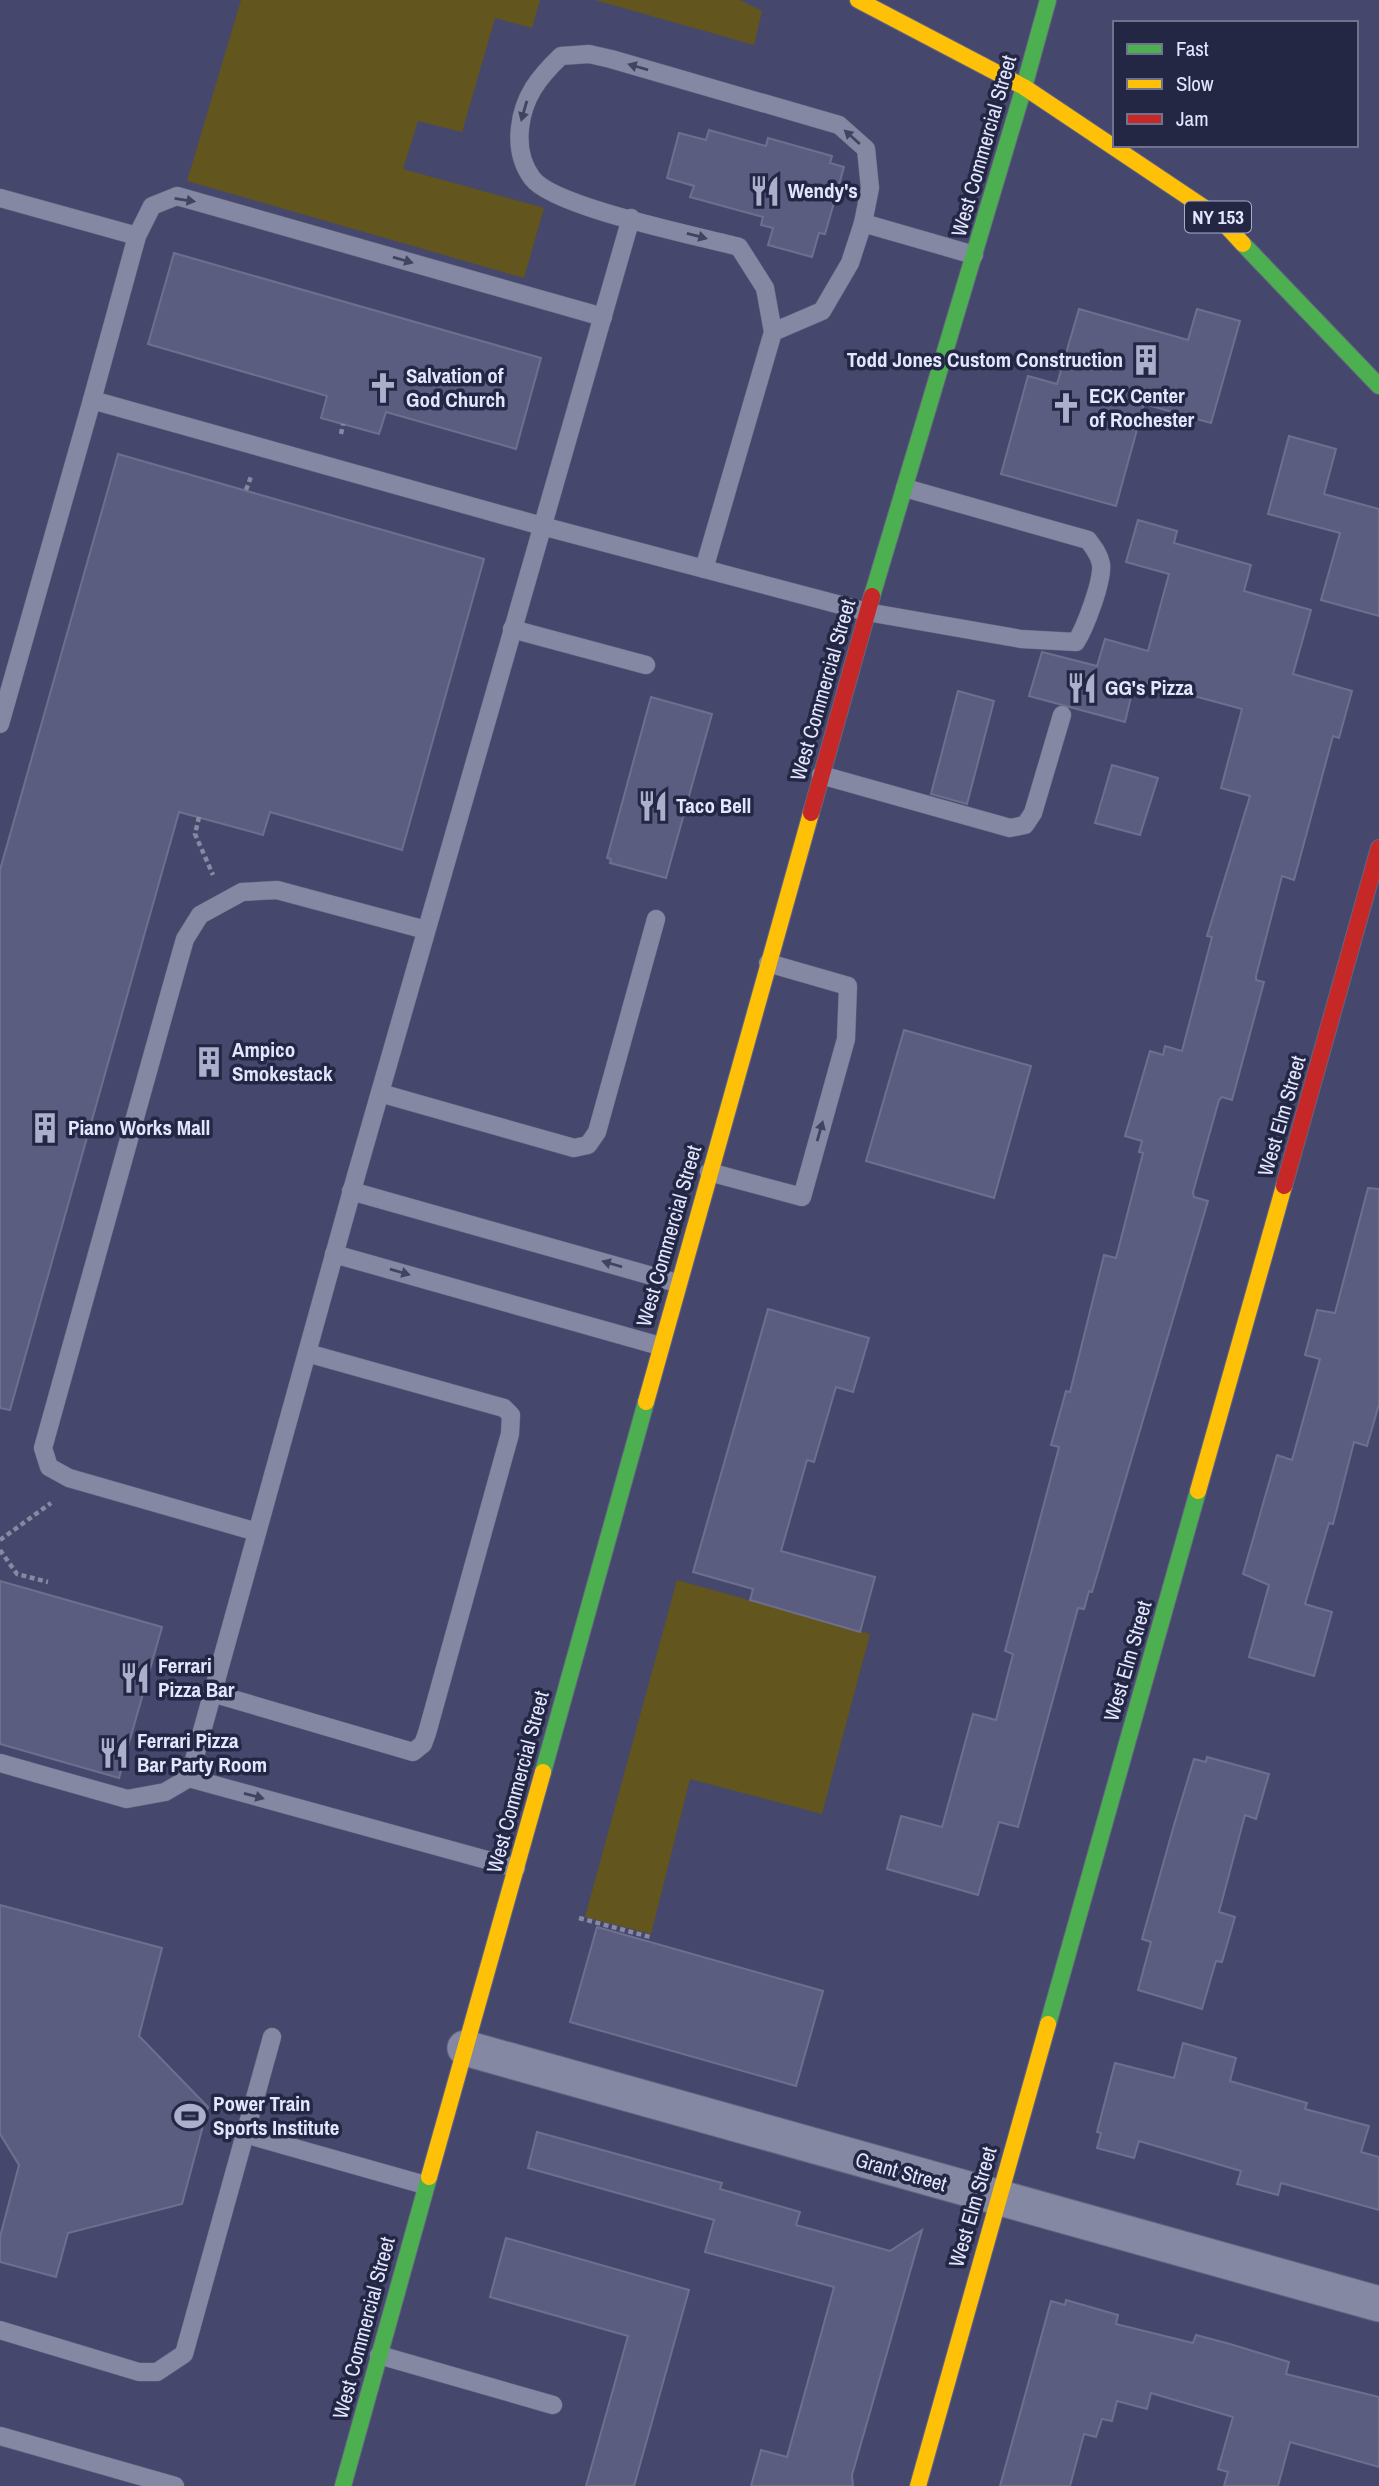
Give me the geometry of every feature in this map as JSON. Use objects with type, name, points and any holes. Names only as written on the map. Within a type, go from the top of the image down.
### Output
[{"type":"main road","name":"NY 153","points":[[858,0],[1024,87],[1113,147]]},
{"type":"main road","name":"West Commercial Street","points":[[343,2486],[677,1283],[867,612],[1048,0]]},
{"type":"main road","name":"NY 153","points":[[1114,147],[1218,217],[1379,386]]},
{"type":"main road","name":"West Elm Street","points":[[918,2486],[1379,848]]},
{"type":"street","name":"Grant Street","points":[[465,2048],[1379,2304]]},
{"type":"lane","points":[[704,569],[773,332],[765,288],[738,247],[560,198],[532,179],[518,148],[522,110],[538,78],[561,56],[589,54],[611,59],[839,125],[866,149],[870,188],[863,223],[850,263],[822,311],[773,332]]},
{"type":"lane","points":[[0,724],[137,236],[152,206],[177,196],[603,317]]},
{"type":"lane","points":[[0,198],[137,236]]},
{"type":"lane","points":[[0,1763],[127,1799],[165,1792],[188,1778],[351,1191],[631,218]]},
{"type":"lane","points":[[863,223],[974,256]]},
{"type":"lane","points":[[92,400],[542,526],[867,612],[1065,643],[1076,642],[1083,631],[1101,568],[1099,554],[1088,540],[905,488]]},
{"type":"lane","points":[[512,629],[646,665]]},
{"type":"lane","points":[[821,775],[1010,828],[1025,825],[1033,813],[1062,715]]},
{"type":"lane","points":[[257,1532],[79,1482],[49,1467],[43,1448],[185,939],[200,915],[225,901],[242,892],[276,890],[426,930]]},
{"type":"lane","points":[[380,1093],[574,1148],[588,1145],[597,1132],[656,919]]},
{"type":"lane","points":[[709,1172],[802,1197],[846,1039],[848,986],[768,963]]},
{"type":"lane","points":[[351,1191],[677,1283]]},
{"type":"lane","points":[[334,1254],[660,1346]]},
{"type":"lane","points":[[212,1693],[413,1752],[423,1744],[427,1733],[454,1639],[510,1434],[511,1415],[504,1408],[307,1353]]},
{"type":"lane","points":[[188,1778],[516,1868]]},
{"type":"lane","points":[[0,2330],[139,2372],[157,2372],[184,2354],[272,2037]]},
{"type":"lane","points":[[245,2134],[425,2185]]},
{"type":"lane","points":[[379,2355],[553,2405]]},
{"type":"lane","points":[[0,2436],[175,2486]]},
{"type":"path","points":[[341,434],[343,424]]},
{"type":"path","points":[[246,490],[252,474]]},
{"type":"path","points":[[200,817],[195,834],[225,901]]},
{"type":"path","points":[[0,1540],[79,1482]]},
{"type":"path","points":[[0,1550],[17,1574],[48,1582]]},
{"type":"path","points":[[579,1918],[650,1937]]},
{"type":"shaded area","points":[[241,0],[540,0],[532,28],[495,18],[462,132],[418,121],[403,169],[544,208],[524,278],[187,181]]},
{"type":"shaded area","points":[[595,0],[740,0],[762,11],[754,45]]},
{"type":"shaded area","points":[[677,1580],[870,1634],[822,1814],[690,1779],[651,1934],[585,1917]]},
{"type":"building","name":"Wendy's","points":[[709,130],[766,146],[768,138],[832,156],[830,163],[844,167],[825,234],[819,233],[812,257],[768,245],[773,228],[761,225],[763,217],[690,197],[694,186],[667,178],[679,133],[706,140]]},
{"type":"building","points":[[174,253],[541,358],[516,449],[386,412],[379,434],[321,418],[327,396],[148,344]]},
{"type":"building","points":[[1079,309],[1188,340],[1197,309],[1240,321],[1211,423],[1144,404],[1116,506],[1001,474],[1028,376],[1057,384]]},
{"type":"building","points":[[1289,436],[1336,449],[1324,494],[1379,509],[1379,616],[1321,600],[1340,533],[1268,514]]},
{"type":"building","name":"Piano Works Mall","points":[[118,454],[484,559],[402,850],[270,812],[263,835],[179,812],[10,1410],[0,1408],[0,870]]},
{"type":"building","points":[[1138,520],[1177,531],[1174,543],[1251,565],[1244,591],[1311,610],[1293,674],[1352,691],[1339,738],[1333,736],[1294,880],[1282,876],[1256,976],[1256,980],[1264,982],[1232,1100],[1222,1097],[1219,1100],[1193,1192],[1194,1197],[1208,1201],[1092,1592],[1089,1591],[1084,1609],[1078,1608],[1018,1827],[999,1822],[978,1895],[887,1869],[901,1816],[942,1827],[973,1714],[996,1720],[1013,1654],[1005,1651],[1059,1447],[1051,1445],[1066,1391],[1070,1392],[1104,1255],[1116,1258],[1143,1153],[1139,1152],[1142,1141],[1125,1136],[1150,1051],[1163,1055],[1165,1046],[1182,1051],[1212,937],[1207,936],[1250,796],[1221,788],[1242,709],[1135,680],[1125,722],[1029,696],[1042,652],[1097,666],[1105,639],[1148,651],[1169,574],[1126,562]]},
{"type":"building","points":[[958,691],[994,701],[967,804],[931,794]]},
{"type":"building","name":"Taco Bell","points":[[651,697],[712,714],[666,878],[610,863],[611,859],[607,858]]},
{"type":"building","points":[[1112,765],[1158,778],[1140,835],[1095,823]]},
{"type":"building","points":[[904,1030],[1031,1066],[994,1198],[866,1161]]},
{"type":"building","points":[[1368,1188],[1379,1189],[1379,1404],[1367,1446],[1354,1442],[1333,1524],[1329,1523],[1305,1604],[1332,1612],[1314,1676],[1249,1657],[1269,1585],[1243,1574],[1277,1455],[1292,1460],[1320,1359],[1305,1355],[1317,1310],[1335,1313]]},
{"type":"building","points":[[768,1309],[869,1338],[853,1392],[836,1387],[814,1462],[807,1460],[781,1551],[875,1577],[860,1632],[750,1600],[753,1589],[693,1572]]},
{"type":"building","points":[[0,1581],[162,1627],[119,1778],[0,1744]]},
{"type":"building","points":[[1207,1757],[1269,1774],[1256,1819],[1245,1815],[1219,1912],[1235,1917],[1222,1962],[1216,1961],[1202,2009],[1138,1990],[1151,1942],[1142,1939],[1174,1825],[1194,1759],[1206,1762]]},
{"type":"building","points":[[0,1905],[162,1948],[139,2036],[208,2107],[182,2204],[68,2233],[56,2277],[0,2262],[0,2237],[19,2165],[0,2134]]},
{"type":"building","points":[[597,1927],[823,1991],[796,2086],[570,2022]]},
{"type":"building","points":[[1183,2043],[1236,2058],[1230,2081],[1307,2103],[1305,2109],[1369,2126],[1361,2152],[1379,2157],[1379,2210],[1281,2183],[1278,2195],[1237,2184],[1241,2171],[1139,2141],[1134,2158],[1097,2148],[1101,2133],[1097,2132],[1115,2063],[1174,2078]]},
{"type":"building","points":[[537,2132],[722,2183],[720,2189],[800,2212],[796,2225],[890,2251],[922,2230],[852,2475],[853,2486],[751,2486],[761,2450],[787,2457],[834,2287],[705,2252],[714,2220],[528,2168]]},
{"type":"building","points":[[506,2238],[689,2290],[634,2486],[586,2486],[628,2336],[490,2297]]},
{"type":"building","points":[[1066,2300],[1118,2315],[1116,2324],[1193,2343],[1196,2335],[1230,2344],[1289,2362],[1286,2374],[1379,2397],[1379,2467],[1290,2442],[1278,2486],[1224,2486],[1228,2472],[1218,2469],[1233,2417],[1151,2393],[1147,2409],[1117,2401],[1112,2421],[1102,2419],[1096,2437],[1084,2434],[1070,2486],[1000,2486],[1051,2301],[1065,2305]]},
{"type":"traffic: fast","points":[[1024,87],[1048,0]]},
{"type":"traffic: fast","points":[[872,596],[1024,87]]},
{"type":"traffic: fast","points":[[1243,244],[1379,386]]},
{"type":"traffic: fast","points":[[543,1772],[646,1402]]},
{"type":"traffic: fast","points":[[1048,2024],[1198,1491]]},
{"type":"traffic: fast","points":[[343,2486],[429,2177]]},
{"type":"traffic: slow","points":[[858,0],[1024,87],[1113,147]]},
{"type":"traffic: slow","points":[[1114,147],[1218,217],[1243,244]]},
{"type":"traffic: slow","points":[[646,1402],[811,813]]},
{"type":"traffic: slow","points":[[1198,1491],[1284,1186]]},
{"type":"traffic: slow","points":[[429,2177],[543,1772]]},
{"type":"traffic: slow","points":[[918,2486],[1048,2024]]},
{"type":"traffic: jam","points":[[811,813],[872,596]]},
{"type":"traffic: jam","points":[[1284,1186],[1379,848]]},
{"type":"place","name":"Wendy's","points":[[765,191]]},
{"type":"place","name":"Todd Jones Custom Construction","points":[[1146,360]]},
{"type":"place","name":"Salvation of God Church","points":[[383,388]]},
{"type":"place","name":"ECK Center of Rochester","points":[[1066,408]]},
{"type":"place","name":"GG's Pizza","points":[[1082,688]]},
{"type":"place","name":"Taco Bell","points":[[653,806]]},
{"type":"place","name":"Ampico Smokestack","points":[[209,1062]]},
{"type":"place","name":"Piano Works Mall","points":[[45,1128]]},
{"type":"place","name":"Ferrari Pizza Bar","points":[[135,1678]]},
{"type":"place","name":"Ferrari Pizza Bar Party Room","points":[[114,1753]]},
{"type":"place","name":"Power Train Sports Institute","points":[[190,2116]]}]
